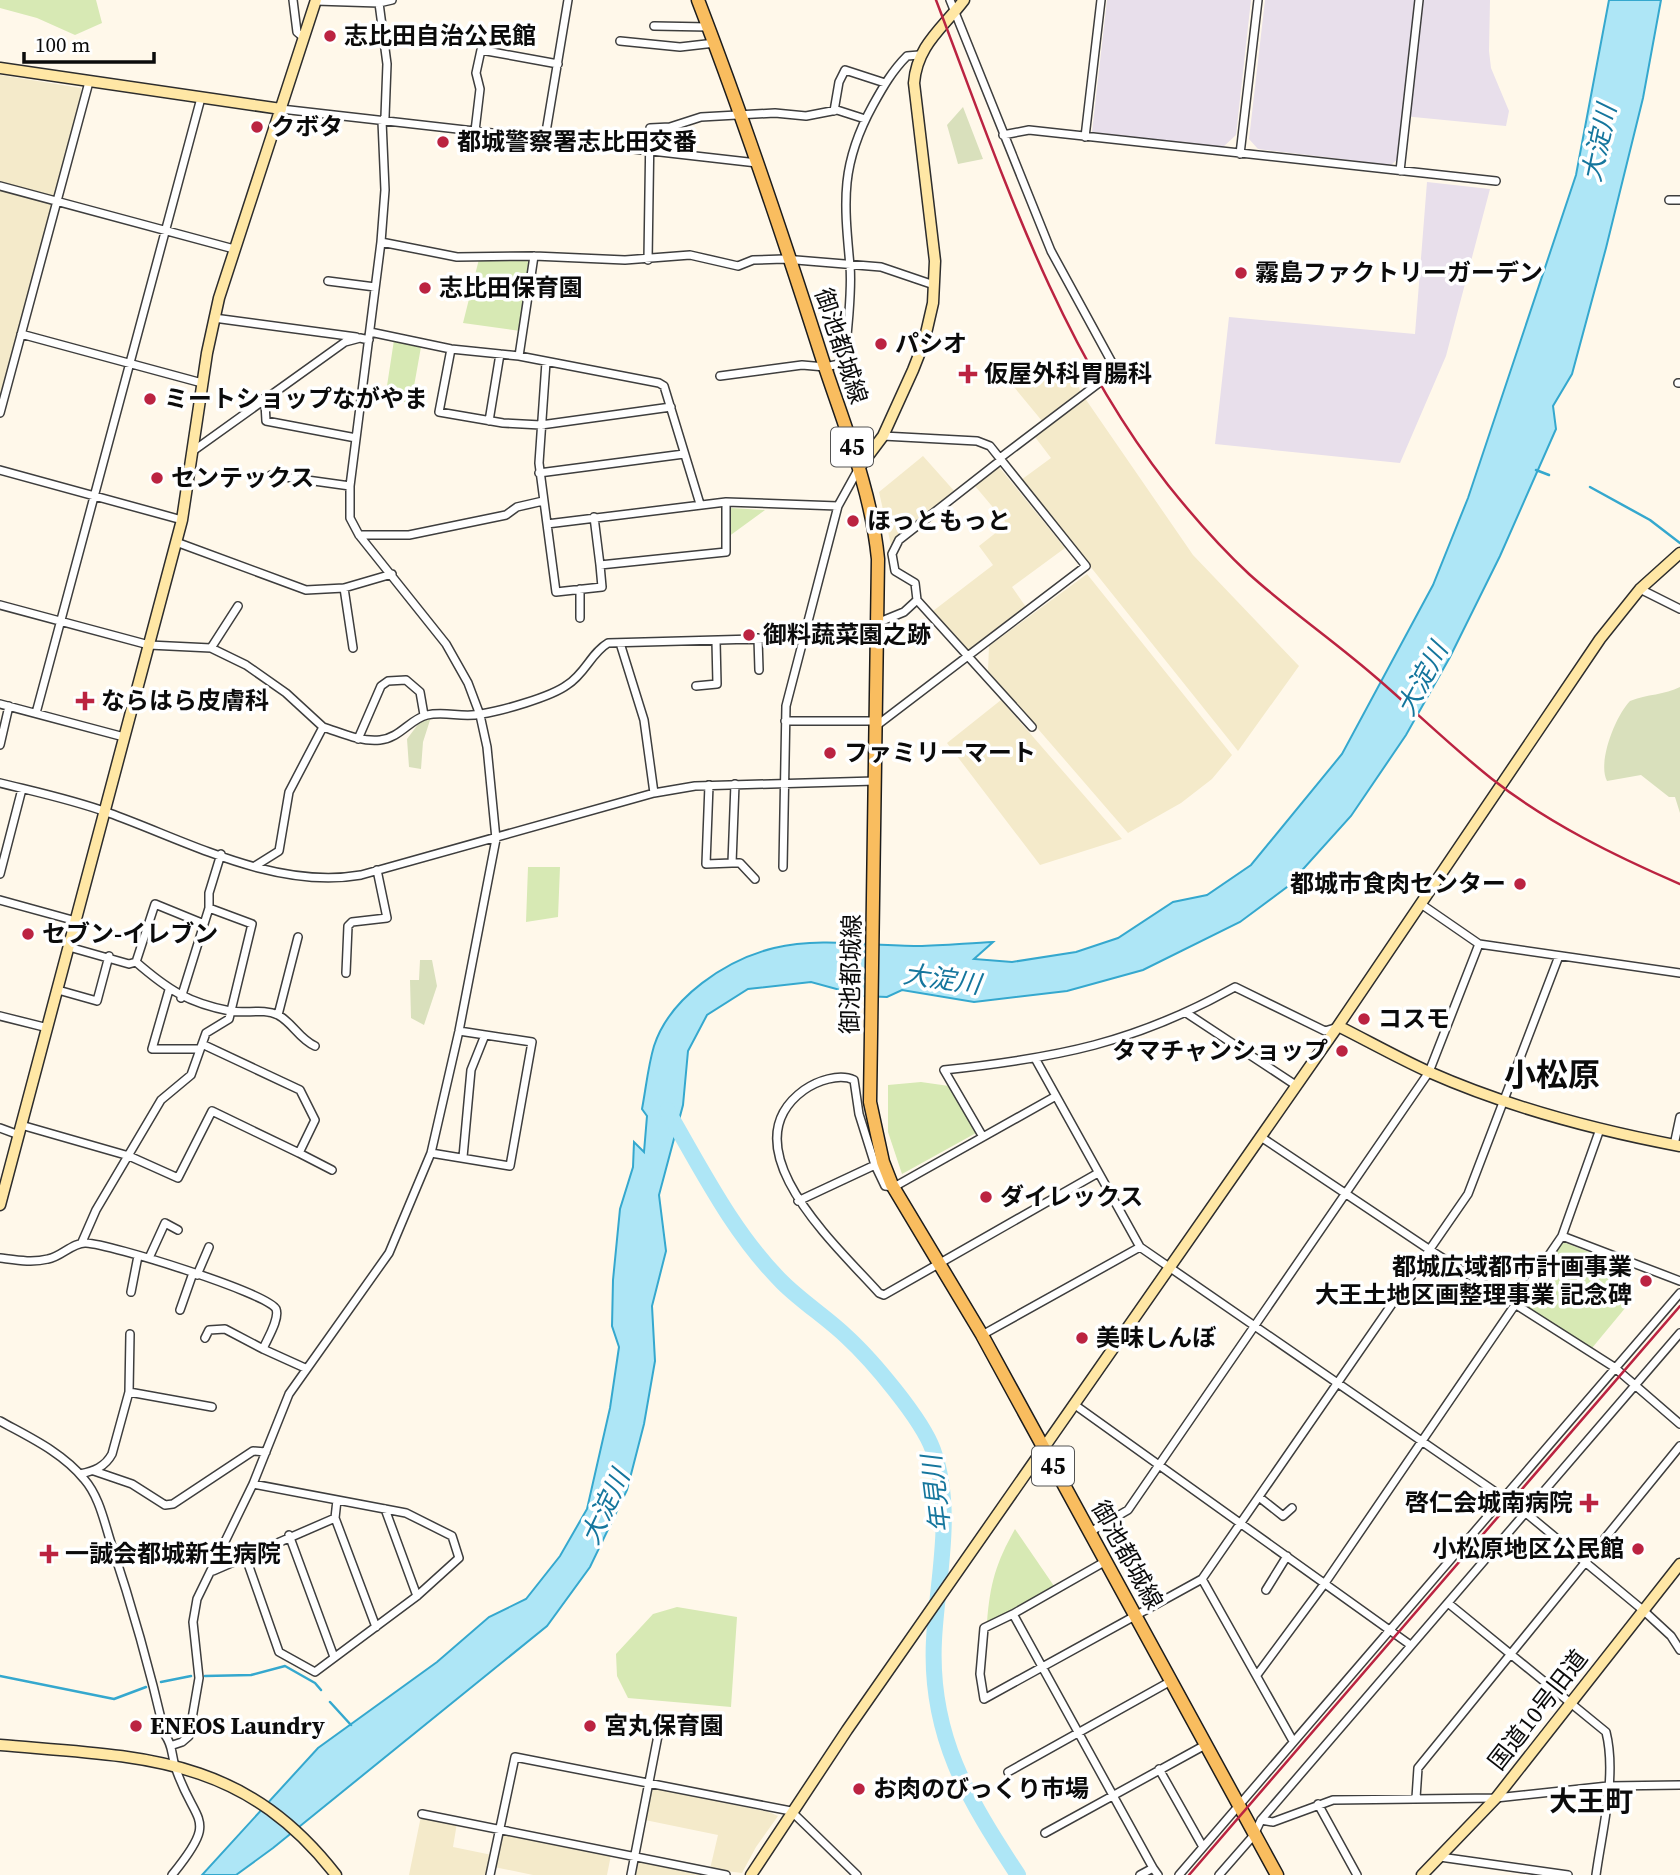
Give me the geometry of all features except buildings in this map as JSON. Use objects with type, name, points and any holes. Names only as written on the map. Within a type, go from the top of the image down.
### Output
[{"type":"main road","name":"御池都城線","points":[[698,0],[791,262],[859,468],[874,526],[877,623],[871,1046],[872,1112],[883,1162],[894,1187],[982,1335],[1278,1875]]},
{"type":"street","points":[[293,0],[297,32],[303,37]]},
{"type":"street","points":[[0,1205],[182,520],[214,318],[234,249],[316,0],[379,3],[392,0]]},
{"type":"street","points":[[545,138],[568,0]]},
{"type":"street","points":[[950,0],[1051,251],[1116,370],[1000,459],[894,547],[895,571],[915,583],[916,600],[1032,727]]},
{"type":"street","points":[[783,867],[785,721],[790,687],[838,506],[859,468],[883,436],[924,342],[934,285],[935,261],[914,83],[919,55],[964,0]]},
{"type":"street","points":[[1085,137],[1101,0]]},
{"type":"street","points":[[1240,154],[1258,0]]},
{"type":"street","points":[[1400,171],[1419,0]]},
{"type":"street","points":[[173,1745],[189,1736],[199,1678],[193,1611],[253,1484],[289,1394],[389,1253],[431,1153],[459,1031],[496,839],[487,747],[480,715],[468,683],[446,644],[359,535],[350,518],[350,486],[366,337],[381,242],[385,190],[382,121],[385,117],[387,64],[379,3]]},
{"type":"street","points":[[654,26],[709,27]]},
{"type":"street","points":[[620,41],[680,47],[715,43]]},
{"type":"street","points":[[475,131],[480,89],[476,73],[481,50],[558,64]]},
{"type":"street","points":[[720,376],[802,365],[825,367],[844,363],[850,264],[846,234],[847,166],[865,119],[886,83],[907,56],[919,55]]},
{"type":"street","points":[[0,68],[281,109],[757,163]]},
{"type":"street","points":[[834,111],[839,82],[845,71],[886,83]]},
{"type":"street","points":[[0,413],[89,82]]},
{"type":"street","points":[[36,713],[201,98]]},
{"type":"street","points":[[648,260],[652,150],[650,128],[670,127],[701,117],[775,113],[806,116],[834,111],[865,119]]},
{"type":"street","points":[[1003,135],[1030,130],[1496,181]]},
{"type":"street","points":[[0,186],[234,249]]},
{"type":"street","points":[[1669,200],[1680,200]]},
{"type":"street","points":[[381,242],[439,255],[648,260],[690,255],[738,266],[753,260],[784,259],[791,262],[850,264],[904,272],[934,285]]},
{"type":"street","points":[[519,356],[534,256]]},
{"type":"street","points":[[328,281],[375,287]]},
{"type":"street","points":[[214,318],[519,356],[659,383],[664,386],[700,504]]},
{"type":"street","points":[[21,334],[202,383]]},
{"type":"street","points":[[193,451],[345,342],[366,337]]},
{"type":"street","points":[[451,349],[439,412],[489,421],[541,425],[671,407]]},
{"type":"street","points":[[489,421],[500,354]]},
{"type":"street","points":[[546,362],[539,473],[556,592],[602,587],[594,517]]},
{"type":"street","points":[[262,399],[265,403],[266,421],[356,438]]},
{"type":"street","points":[[785,721],[876,723],[1086,566],[990,446],[977,441],[883,436]]},
{"type":"street","points":[[539,473],[684,454]]},
{"type":"street","points":[[0,470],[182,520]]},
{"type":"street","points":[[271,475],[350,486]]},
{"type":"street","points":[[359,535],[409,535],[506,515],[517,507],[543,501]]},
{"type":"street","points":[[547,524],[726,502],[838,506]]},
{"type":"street","points":[[600,565],[726,552],[726,502]]},
{"type":"street","points":[[176,542],[306,590],[344,588],[392,574]]},
{"type":"street","points":[[751,1875],[791,1811],[1297,1086],[1600,639],[1640,589],[1678,554]]},
{"type":"street","points":[[344,588],[353,648]]},
{"type":"street","points":[[580,589],[580,618]]},
{"type":"street","points":[[1640,589],[1680,609]]},
{"type":"street","points":[[877,623],[904,612],[916,600]]},
{"type":"street","points":[[0,605],[149,645],[211,648],[266,679],[321,722],[323,727],[358,739],[383,740],[398,735],[424,715],[480,715],[544,696],[566,686],[584,672],[599,649],[608,643],[758,638],[803,641]]},
{"type":"street","points":[[211,648],[238,606]]},
{"type":"street","points":[[758,638],[759,670]]},
{"type":"street","points":[[696,686],[718,684],[716,641]]},
{"type":"street","points":[[620,643],[644,720],[654,793]]},
{"type":"street","points":[[358,739],[382,685],[387,681],[405,681],[420,692],[424,715]]},
{"type":"street","points":[[0,745],[4,705],[124,737]]},
{"type":"street","points":[[255,866],[279,851],[295,777],[323,727]]},
{"type":"street","points":[[0,783],[105,811],[255,866],[288,874],[326,878],[377,870],[654,793],[709,785],[876,781]]},
{"type":"street","points":[[732,863],[734,784]]},
{"type":"street","points":[[709,785],[706,864],[740,863],[755,880]]},
{"type":"street","points":[[0,874],[22,789]]},
{"type":"street","points":[[181,998],[209,908],[209,893],[221,855]]},
{"type":"street","points":[[346,974],[348,926],[352,922],[387,918],[377,870]]},
{"type":"street","points":[[0,900],[76,921]]},
{"type":"street","points":[[136,962],[155,904],[204,924]]},
{"type":"street","points":[[1421,904],[1479,944],[1680,973]]},
{"type":"street","points":[[82,1242],[96,1210],[161,1100],[191,1075],[206,1033],[229,1018],[232,1011],[252,924],[209,908]]},
{"type":"street","points":[[278,1016],[298,936]]},
{"type":"street","points":[[1090,1532],[1128,1510],[1429,1072],[1479,944]]},
{"type":"street","points":[[69,947],[109,956],[129,964],[136,962]]},
{"type":"street","points":[[58,990],[97,1001],[109,956]]},
{"type":"street","points":[[1106,1561],[984,1628],[980,1674],[984,1699],[1202,1579],[1468,1194],[1559,956]]},
{"type":"street","points":[[136,962],[181,998],[232,1011],[263,1011],[278,1016],[292,1026],[304,1041],[315,1046]]},
{"type":"street","points":[[983,1137],[944,1070],[1036,1060],[1109,1044],[1188,1014],[1235,987],[1325,1031],[1338,1026],[1429,1072],[1504,1101],[1600,1129],[1677,1146],[1680,1116]]},
{"type":"street","points":[[169,990],[152,1049],[200,1046],[300,1090],[315,1120],[299,1153]]},
{"type":"street","points":[[1188,1014],[1297,1086]]},
{"type":"street","points":[[0,1016],[48,1028]]},
{"type":"street","points":[[431,1153],[510,1166],[531,1042],[459,1031]]},
{"type":"street","points":[[463,1157],[471,1070],[485,1035]]},
{"type":"street","points":[[1036,1060],[1140,1247],[1526,1513],[1644,1611],[1671,1636],[1680,1650]]},
{"type":"street","points":[[1056,1096],[894,1187],[885,1186],[875,1165],[859,1114],[854,1080],[819,1081],[802,1091],[780,1123],[777,1143],[779,1163],[798,1201],[879,1293],[884,1295],[1098,1173]]},
{"type":"street","points":[[0,1128],[20,1130],[129,1156],[178,1178],[212,1111],[331,1170]]},
{"type":"street","points":[[1258,1675],[1325,1583],[1420,1440],[1562,1236],[1600,1129]]},
{"type":"street","points":[[1261,1137],[1430,1250],[1614,1367],[1680,1424]]},
{"type":"street","points":[[798,1201],[875,1165]]},
{"type":"street","points":[[149,1258],[165,1223],[177,1230]]},
{"type":"street","points":[[1562,1236],[1680,1281]]},
{"type":"street","points":[[0,1258],[25,1261],[50,1259],[82,1242],[109,1245],[149,1258],[265,1299],[275,1308],[277,1315],[263,1349]]},
{"type":"street","points":[[180,1310],[209,1247]]},
{"type":"street","points":[[982,1335],[1140,1247]]},
{"type":"street","points":[[131,1292],[138,1256]]},
{"type":"street","points":[[1179,1875],[1680,1293]]},
{"type":"street","points":[[205,1338],[209,1330],[225,1329],[305,1368]]},
{"type":"street","points":[[1219,1875],[1254,1835],[1261,1820],[1409,1644],[1448,1603],[1680,1333]]},
{"type":"street","points":[[79,1474],[94,1471],[113,1454],[128,1392],[130,1334]]},
{"type":"street","points":[[128,1392],[212,1407]]},
{"type":"street","points":[[1075,1405],[1409,1644]]},
{"type":"street","points":[[0,1421],[42,1444],[79,1474],[96,1498],[124,1584],[165,1735],[173,1745],[175,1765],[200,1818],[197,1845],[172,1875]]},
{"type":"street","points":[[1416,1798],[1418,1768],[1680,1446]]},
{"type":"street","points":[[94,1471],[132,1484],[165,1505],[173,1504],[253,1451],[266,1452]]},
{"type":"street","points":[[246,1558],[279,1652],[315,1672],[416,1596],[459,1558],[452,1536],[405,1513],[253,1484]]},
{"type":"street","points":[[1259,1497],[1283,1516],[1292,1508]]},
{"type":"street","points":[[337,1500],[335,1518],[376,1627]]},
{"type":"street","points":[[385,1509],[416,1596]]},
{"type":"street","points":[[213,1570],[246,1558],[289,1535],[335,1518]]},
{"type":"street","points":[[289,1535],[334,1657]]},
{"type":"street","points":[[1266,1590],[1287,1556]]},
{"type":"street","name":"国道10号旧道","points":[[1422,1875],[1496,1798],[1680,1564]]},
{"type":"street","points":[[1202,1579],[1293,1741]]},
{"type":"street","points":[[1448,1603],[1571,1700],[1606,1732],[1610,1746],[1608,1786],[1596,1875]]},
{"type":"street","points":[[1013,1614],[1156,1872],[1140,1875]]},
{"type":"street","points":[[1008,1772],[1172,1681]]},
{"type":"street","points":[[631,1875],[661,1720]]},
{"type":"street","points":[[1045,1833],[1207,1744]]},
{"type":"street","points":[[0,1745],[119,1755],[175,1765],[216,1778],[243,1792],[288,1825],[333,1872]]},
{"type":"street","points":[[490,1875],[515,1757],[791,1811],[857,1875]]},
{"type":"street","points":[[1159,1769],[1203,1847]]},
{"type":"street","points":[[1261,1820],[1273,1822],[1318,1804],[1416,1798],[1496,1798],[1608,1786],[1680,1785]]},
{"type":"street","points":[[1318,1804],[1357,1875]]},
{"type":"street","points":[[422,1814],[726,1875]]},
{"type":"street","points":[[1440,1857],[1568,1875]]},
{"type":"shaded area","points":[[1107,0],[1251,0],[1236,135],[1223,147],[1092,132]]},
{"type":"shaded area","points":[[1265,0],[1490,0],[1491,68],[1509,111],[1506,126],[1403,116],[1398,159],[1391,165],[1258,149],[1249,139]]},
{"type":"shaded area","points":[[0,75],[81,88],[81,94],[0,400]]},
{"type":"shaded area","points":[[1427,182],[1490,189],[1446,356],[1400,463],[1215,444],[1229,317],[1415,334]]},
{"type":"shaded area","points":[[1074,369],[1080,391],[1193,555],[1299,666],[1238,751],[1021,480],[1051,458],[1035,437],[1047,427],[1014,387]]},
{"type":"shaded area","points":[[923,456],[956,493],[891,545],[879,492]]},
{"type":"shaded area","points":[[999,467],[1065,548],[1012,587],[1026,607],[969,651],[933,611],[993,565],[979,546],[1007,524],[975,486]]},
{"type":"shaded area","points":[[1087,574],[1232,755],[1212,779],[1181,803],[1128,833],[988,671],[989,646]]},
{"type":"shaded area","points":[[1001,700],[1122,839],[1040,865],[947,743]]},
{"type":"shaded area","points":[[654,1788],[778,1816],[742,1873],[710,1869],[718,1835],[645,1820],[650,1792]]},
{"type":"shaded area","points":[[421,1816],[457,1823],[453,1847],[492,1855],[488,1875],[409,1875]]},
{"type":"shaded area","points":[[501,1833],[611,1855],[607,1875],[533,1875],[494,1867]]},
{"type":"shaded area","points":[[639,1861],[717,1875],[633,1875]]},
{"type":"green space","points":[[0,0],[96,0],[102,23],[75,35],[37,18],[0,8]]},
{"type":"green space","points":[[963,107],[983,159],[958,164],[947,125]]},
{"type":"green space","points":[[529,258],[520,331],[463,323],[479,259]]},
{"type":"green space","points":[[394,340],[421,347],[411,403],[385,399]]},
{"type":"green space","points":[[731,508],[765,510],[728,537]]},
{"type":"green space","points":[[1680,687],[1680,813],[1675,797],[1669,797],[1641,775],[1607,781],[1604,762],[1614,727],[1630,701]]},
{"type":"green space","points":[[431,717],[423,742],[421,769],[409,767],[407,739],[419,723]]},
{"type":"green space","points":[[528,867],[560,867],[558,917],[526,922]]},
{"type":"green space","points":[[420,960],[432,960],[437,986],[424,1025],[411,1018],[410,980],[419,980]]},
{"type":"green space","points":[[921,1082],[949,1086],[976,1133],[902,1174],[888,1132],[888,1085]]},
{"type":"green space","points":[[1563,1242],[1618,1263],[1602,1291],[1626,1307],[1592,1348],[1525,1306],[1524,1299]]},
{"type":"green space","points":[[1015,1529],[1054,1586],[987,1623],[995,1574]]},
{"type":"green space","points":[[677,1607],[737,1617],[731,1707],[628,1698],[617,1676],[616,1654],[653,1614]]},
{"type":"water","name":"大淀川","points":[[1609,0],[1661,0],[1643,98],[1606,248],[1572,374],[1553,406],[1556,429],[1500,556],[1450,657],[1406,735],[1351,816],[1287,887],[1240,922],[1143,970],[1067,991],[974,1002],[902,990],[887,997],[862,996],[811,982],[748,989],[707,1015],[688,1051],[683,1105],[659,1195],[666,1251],[652,1306],[655,1361],[644,1424],[627,1490],[590,1567],[547,1626],[273,1848],[236,1875],[202,1875],[318,1748],[437,1662],[489,1617],[526,1599],[560,1556],[587,1509],[610,1408],[619,1347],[612,1326],[613,1280],[620,1209],[633,1167],[634,1142],[644,1152],[647,1116],[642,1109],[654,1046],[662,1028],[686,997],[719,971],[737,961],[791,945],[827,943],[918,946],[993,942],[974,959],[1012,962],[1076,952],[1118,938],[1173,902],[1207,895],[1251,865],[1342,754],[1433,585],[1468,498],[1576,175]]},
{"type":"waterway","points":[[1536,470],[1549,475]]},
{"type":"waterway","points":[[1590,487],[1650,520],[1680,543]]},
{"type":"waterway","name":"年見川","points":[[667,1110],[719,1200],[748,1243],[782,1282],[839,1330],[869,1360],[908,1407],[933,1450],[943,1497],[944,1521],[934,1640],[938,1706],[955,1765],[983,1820],[1018,1875]]},
{"type":"waterway","points":[[205,1676],[251,1675],[285,1666],[315,1683],[321,1690]]},
{"type":"waterway","points":[[0,1676],[114,1699],[146,1687]]},
{"type":"waterway","points":[[161,1682],[191,1676]]},
{"type":"waterway","points":[[330,1702],[351,1725]]},
{"type":"railway","points":[[936,0],[1008,189],[1062,313],[1128,430],[1187,508],[1249,574],[1363,666],[1492,779],[1583,838],[1680,884]]},
{"type":"railway","points":[[1189,1875],[1680,1306]]},
{"type":"place","name":"志比田自治公民館","points":[[330,36]]},
{"type":"place","name":"クボタ","points":[[257,127]]},
{"type":"place","name":"都城警察署志比田交番","points":[[443,142]]},
{"type":"place","name":"霧島ファクトリーガーデン","points":[[1241,273]]},
{"type":"place","name":"志比田保育園","points":[[425,288]]},
{"type":"place","name":"パシオ","points":[[881,344]]},
{"type":"place","name":"仮屋外科胃腸科","points":[[968,374]]},
{"type":"place","name":"ミートショップながやま","points":[[150,399]]},
{"type":"place","name":"センテックス","points":[[157,478]]},
{"type":"place","name":"ほっともっと","points":[[853,521]]},
{"type":"place","name":"御料蔬菜園之跡","points":[[749,635]]},
{"type":"place","name":"ならはら皮膚科","points":[[85,701]]},
{"type":"place","name":"ファミリーマート","points":[[830,753]]},
{"type":"place","name":"都城市食肉センター","points":[[1520,884]]},
{"type":"place","name":"セブン-イレブン","points":[[28,934]]},
{"type":"place","name":"コスモ","points":[[1364,1019]]},
{"type":"place","name":"タマチャンショップ","points":[[1342,1051]]},
{"type":"place","name":"ダイレックス","points":[[986,1197]]},
{"type":"place","name":"都城広域都市計画事業 大王土地区画整理事業 記念碑","points":[[1646,1281]]},
{"type":"place","name":"美味しんぼ","points":[[1082,1338]]},
{"type":"place","name":"啓仁会城南病院","points":[[1589,1503]]},
{"type":"place","name":"小松原地区公民館","points":[[1638,1549]]},
{"type":"place","name":"一誠会都城新生病院","points":[[49,1554]]},
{"type":"place","name":"ENEOS Laundry","points":[[136,1726]]},
{"type":"place","name":"宮丸保育園","points":[[590,1726]]},
{"type":"place","name":"お肉のびっくり市場","points":[[859,1789]]},
{"type":"district","name":"小松原","points":[[1552,1075]]},
{"type":"district","name":"大王町","points":[[1591,1801]]}]
